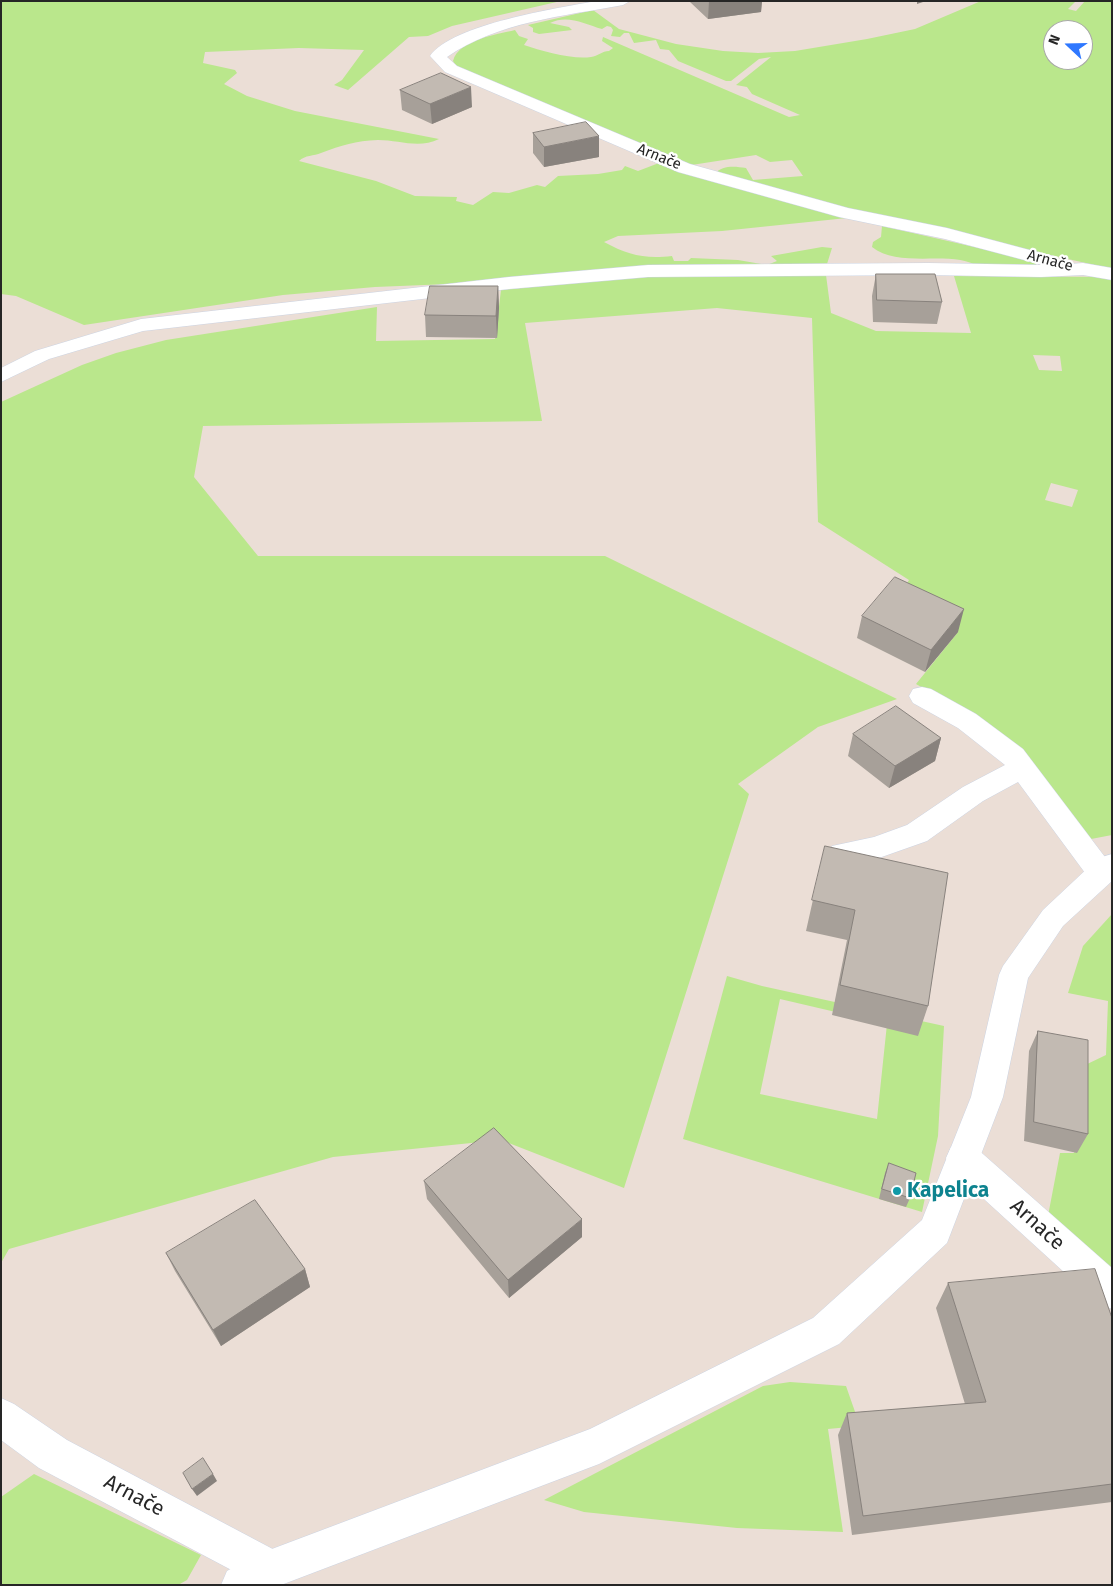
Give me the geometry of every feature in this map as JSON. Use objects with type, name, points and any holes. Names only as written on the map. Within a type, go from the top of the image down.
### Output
[{"type":"street","name":"Arnače","points":[[623,1],[537,17],[490,30],[449,46],[438,56],[451,69],[684,168],[845,213],[947,234],[1083,270]]},
{"type":"street","points":[[1,376],[42,355],[141,325],[509,283],[648,271],[1083,270],[1112,274]]},
{"type":"street","points":[[255,1577],[599,1445],[826,1331],[935,1231],[987,1097],[1014,975],[1053,918],[1106,869],[1013,756],[967,721],[922,696]]},
{"type":"street","points":[[842,854],[876,848],[917,833],[973,794],[1022,768]]},
{"type":"street","name":"Arnače","points":[[963,1158],[1112,1292]]},
{"type":"street","name":"Arnače","points":[[1,1417],[53,1454],[255,1577]]},
{"type":"green space","points":[[1,1],[561,1],[452,26],[428,36],[409,37],[348,90],[334,85],[342,80],[364,50],[299,48],[205,52],[203,63],[235,70],[237,73],[224,84],[247,96],[295,111],[439,139],[416,144],[386,140],[362,141],[299,161],[376,181],[415,196],[457,197],[456,201],[473,205],[493,192],[509,193],[537,185],[545,187],[558,176],[598,174],[622,170],[625,166],[638,171],[659,163],[847,218],[722,231],[618,236],[604,242],[636,255],[653,257],[672,256],[674,261],[688,261],[691,258],[738,260],[767,265],[777,261],[771,256],[822,247],[832,248],[827,264],[607,269],[449,284],[375,287],[283,295],[84,325],[16,296],[1,294]]},
{"type":"green space","points":[[981,1],[1076,1],[1068,9],[1076,11],[1085,1],[1112,1],[1112,269],[919,225],[908,225],[714,174],[721,169],[733,167],[746,168],[753,180],[803,176],[792,160],[770,162],[756,155],[685,166],[459,70],[453,61],[457,54],[470,43],[515,30],[519,36],[528,39],[524,45],[548,52],[584,58],[609,51],[613,48],[602,41],[603,37],[789,117],[800,115],[752,94],[747,87],[736,85],[771,57],[759,59],[731,81],[726,81],[678,61],[669,50],[660,49],[656,40],[634,43],[629,33],[624,33],[620,37],[611,36],[613,30],[611,27],[607,26],[602,29],[563,19],[550,23],[569,27],[572,30],[539,34],[533,32],[533,28],[528,25],[593,10],[619,29],[676,44],[723,51],[758,53],[795,51],[915,29]]},
{"type":"green space","points":[[882,226],[1036,261],[1036,268],[979,268],[969,262],[957,260],[897,257],[884,254],[872,247],[873,242],[881,237]]},
{"type":"green space","points":[[661,273],[826,275],[831,313],[876,331],[971,333],[954,276],[1112,277],[1112,835],[1091,839],[963,711],[916,684],[958,632],[896,601],[909,580],[818,522],[812,318],[717,308],[525,323],[542,421],[203,426],[194,477],[258,556],[605,556],[897,699],[818,727],[738,784],[749,794],[624,1188],[501,1140],[333,1157],[9,1249],[1,1263],[1,402],[82,365],[116,353],[166,340],[377,307],[376,341],[495,339],[501,290]],"holes":[[[1033,355],[1060,356],[1062,371],[1039,370]],[[1051,483],[1078,490],[1072,507],[1045,500]]]},
{"type":"green space","points":[[1112,914],[1112,1279],[1047,1221],[1060,1153],[1074,1153],[1081,1067],[1106,1055],[1108,1001],[1068,993],[1083,946]]},
{"type":"green space","points":[[727,976],[762,986],[944,1026],[938,1136],[922,1212],[683,1139]],"holes":[[[780,999],[887,1024],[877,1119],[760,1094]]]},
{"type":"green space","points":[[790,1382],[846,1386],[860,1426],[828,1429],[843,1532],[737,1528],[584,1512],[544,1500],[763,1386]]},
{"type":"green space","points":[[34,1474],[201,1555],[187,1580],[178,1585],[1,1585],[1,1497]]},
{"type":"building","points":[[441,73],[471,87],[430,104],[400,90]]},
{"type":"building","points":[[586,122],[599,136],[544,147],[533,133]]},
{"type":"building","points":[[876,274],[935,274],[942,302],[877,300]]},
{"type":"building","points":[[430,286],[498,286],[496,316],[425,315]]},
{"type":"building","points":[[895,577],[964,609],[931,650],[862,616]]},
{"type":"building","points":[[896,706],[941,738],[895,766],[853,734]]},
{"type":"building","points":[[825,846],[948,873],[928,1006],[840,985],[855,910],[812,900]]},
{"type":"building","points":[[1038,1031],[1088,1040],[1088,1134],[1034,1122]]},
{"type":"building","points":[[494,1128],[582,1219],[508,1280],[424,1181]]},
{"type":"building","points":[[889,1163],[916,1173],[910,1198],[882,1189]]},
{"type":"building","points":[[255,1200],[305,1269],[213,1330],[166,1253]]},
{"type":"building","points":[[1095,1269],[1112,1318],[1112,1484],[863,1516],[847,1413],[986,1402],[948,1283]]},
{"type":"building","points":[[203,1458],[213,1474],[192,1489],[183,1473]]},
{"type":"place","name":"Kapelica","points":[[897,1191]]}]
